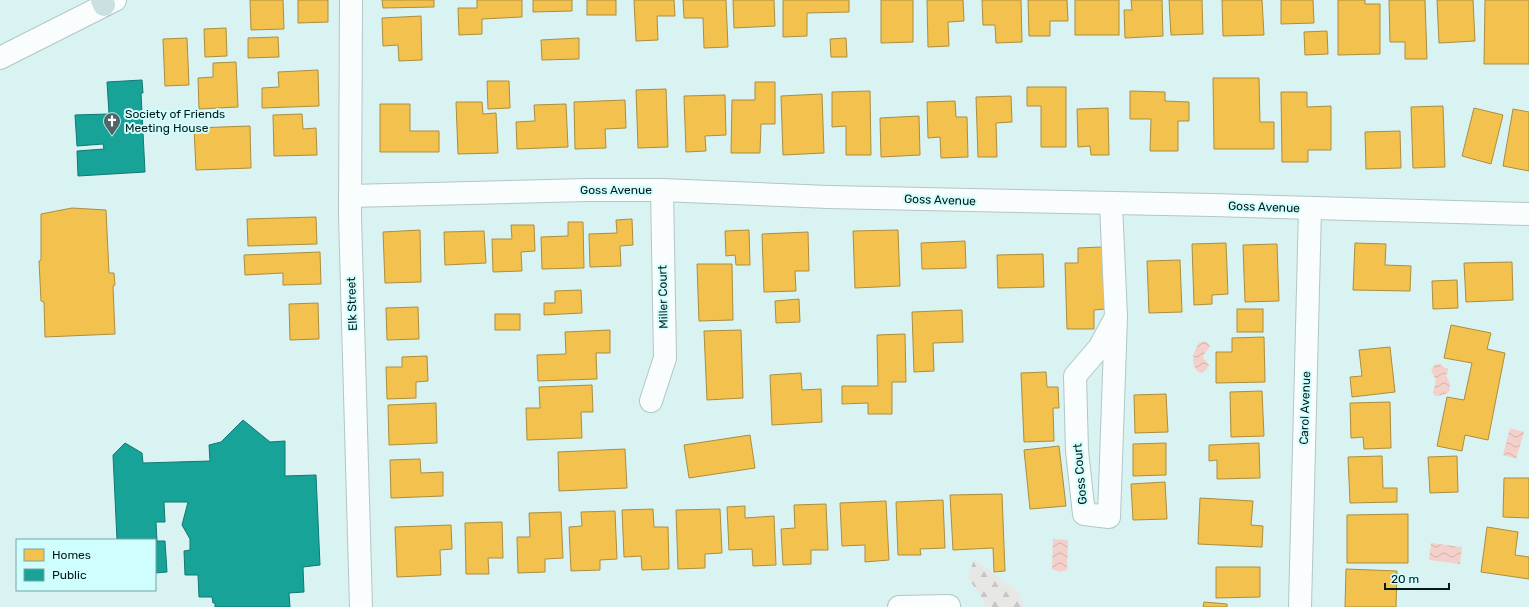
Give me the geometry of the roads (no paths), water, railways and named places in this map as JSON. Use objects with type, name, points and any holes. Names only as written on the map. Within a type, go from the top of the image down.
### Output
[{"type":"street","name":"Elk Street","points":[[351,0],[350,196],[361,607]]},
{"type":"street","points":[[0,58],[106,1]]},
{"type":"street","name":"Goss Avenue","points":[[350,196],[587,190],[662,190],[828,197],[1212,205],[1310,209],[1529,214]]},
{"type":"street","name":"Miller Court","points":[[651,401],[665,358],[662,190]]},
{"type":"street","name":"Goss Court","points":[[1111,204],[1116,317],[1109,517],[1084,514],[1077,451],[1075,376],[1099,348],[1116,317]]},
{"type":"street","name":"Carol Avenue","points":[[1300,607],[1310,209]]},
{"type":"street","points":[[899,607],[949,606]]},
{"type":"water","points":[[1205,341],[1210,347],[1204,354],[1203,358],[1209,365],[1202,373],[1197,371],[1193,357],[1199,343]]},
{"type":"water","points":[[1435,364],[1440,364],[1445,368],[1448,368],[1446,375],[1450,384],[1449,392],[1443,395],[1435,396],[1433,393],[1436,380],[1431,370]]},
{"type":"water","points":[[1510,428],[1524,432],[1516,459],[1503,455]]},
{"type":"water","points":[[1053,539],[1068,540],[1067,570],[1059,572],[1052,569]]},
{"type":"water","points":[[1431,543],[1462,547],[1460,564],[1429,560]]},
{"type":"place","name":"Society of Friends Meeting House","points":[[112,136]]}]
